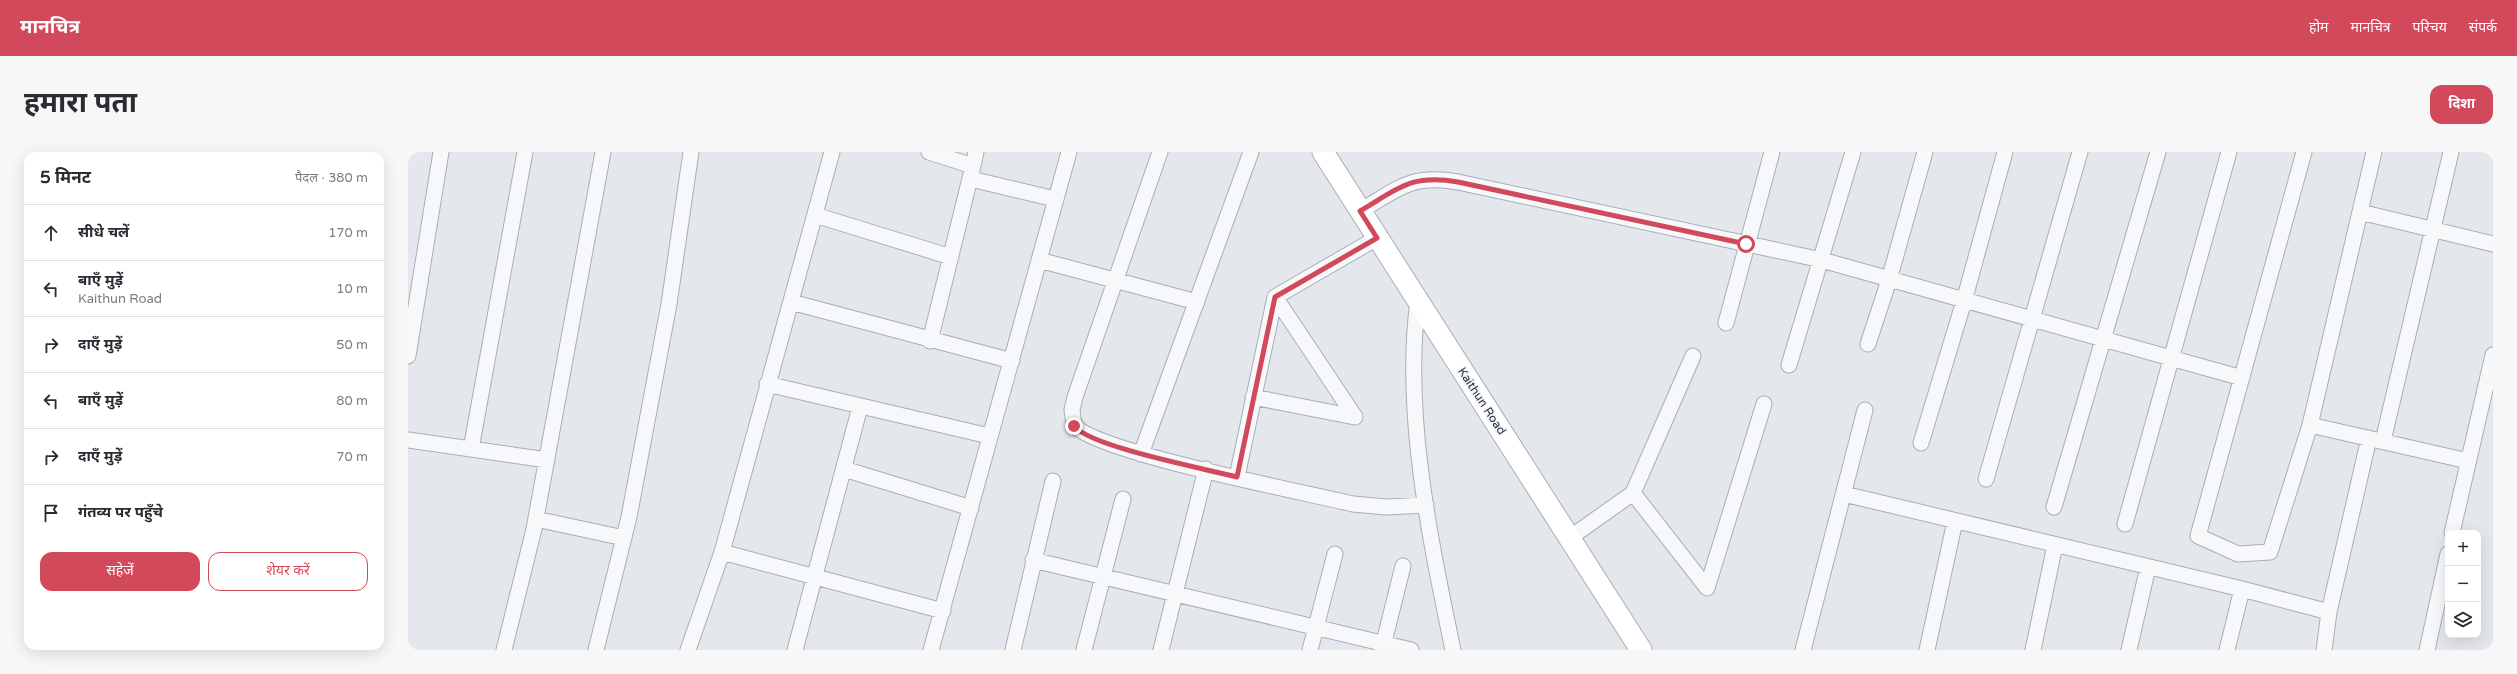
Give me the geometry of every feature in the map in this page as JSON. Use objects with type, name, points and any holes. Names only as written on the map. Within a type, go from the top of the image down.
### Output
[{"type":"street","points":[[408,356],[441,152]]},
{"type":"street","points":[[471,449],[524,152]]},
{"type":"street","points":[[504,650],[536,519],[603,152]]},
{"type":"street","points":[[596,650],[624,538],[669,304],[691,152]]},
{"type":"street","points":[[688,650],[722,552],[832,152]]},
{"type":"street","points":[[929,152],[973,166],[1055,199]]},
{"type":"street","points":[[931,650],[971,508],[989,436],[1012,361],[1069,152]]},
{"type":"street","points":[[1160,152],[1076,397],[1072,420],[1077,430],[1142,454],[1353,504],[1386,507],[1426,505]]},
{"type":"street","points":[[1142,454],[1251,152]]},
{"type":"street","name":"Kaithun Road","points":[[1323,152],[1642,650]]},
{"type":"street","points":[[1726,323],[1746,244],[1772,152]]},
{"type":"street","points":[[1789,366],[1822,260],[1853,152]]},
{"type":"street","points":[[1868,344],[1889,280],[1925,152]]},
{"type":"street","points":[[1920,443],[1964,300],[2005,152]]},
{"type":"street","points":[[1986,479],[2080,152]]},
{"type":"street","points":[[2054,507],[2158,152]]},
{"type":"street","points":[[2124,524],[2229,152]]},
{"type":"street","points":[[2304,152],[2198,536],[2238,554],[2270,552],[2310,425],[2374,152]]},
{"type":"street","points":[[2324,650],[2329,612],[2434,230],[2451,152]]},
{"type":"street","points":[[930,341],[973,166]]},
{"type":"street","points":[[1360,211],[1405,184],[1417,180],[1438,179],[1822,260],[2242,378]]},
{"type":"street","points":[[2360,212],[2493,244]]},
{"type":"street","points":[[815,215],[951,257]]},
{"type":"street","points":[[1237,477],[1275,297],[1377,238]]},
{"type":"street","points":[[1039,260],[1197,302]]},
{"type":"street","points":[[1253,397],[1355,417],[1275,297]]},
{"type":"street","points":[[1418,300],[1414,331],[1413,374],[1426,505],[1453,650]]},
{"type":"street","points":[[791,302],[930,341],[1012,361]]},
{"type":"street","points":[[2453,530],[2493,355]]},
{"type":"street","points":[[1571,537],[1632,492],[1693,356]]},
{"type":"street","points":[[768,384],[860,407],[989,436]]},
{"type":"street","points":[[1632,492],[1707,588],[1764,404]]},
{"type":"street","points":[[795,650],[860,407]]},
{"type":"street","points":[[1803,650],[1865,410]]},
{"type":"street","points":[[2310,425],[2468,461]]},
{"type":"street","points":[[408,440],[547,460]]},
{"type":"street","points":[[844,470],[971,508]]},
{"type":"street","points":[[1161,650],[1206,470]]},
{"type":"street","points":[[1013,650],[1033,560],[1053,481]]},
{"type":"street","points":[[1844,494],[2242,589],[2329,612]]},
{"type":"street","points":[[1084,650],[1123,499]]},
{"type":"street","points":[[536,519],[624,538]]},
{"type":"street","points":[[1927,650],[1955,520]]},
{"type":"street","points":[[2033,650],[2055,545]]},
{"type":"street","points":[[722,552],[943,611]]},
{"type":"street","points":[[1310,650],[1335,554]]},
{"type":"street","points":[[1033,560],[1316,627],[1382,647],[1411,650]]},
{"type":"street","points":[[1382,647],[1403,566]]},
{"type":"street","points":[[2427,650],[2445,566]]},
{"type":"street","points":[[2129,650],[2148,567]]},
{"type":"street","points":[[2227,650],[2242,589]]},
{"type":"route","points":[[1074,426],[1077,430],[1083,433],[1142,454],[1237,477],[1275,297],[1377,238],[1360,211],[1405,184],[1417,180],[1438,179],[1458,182],[1746,244]]}]
